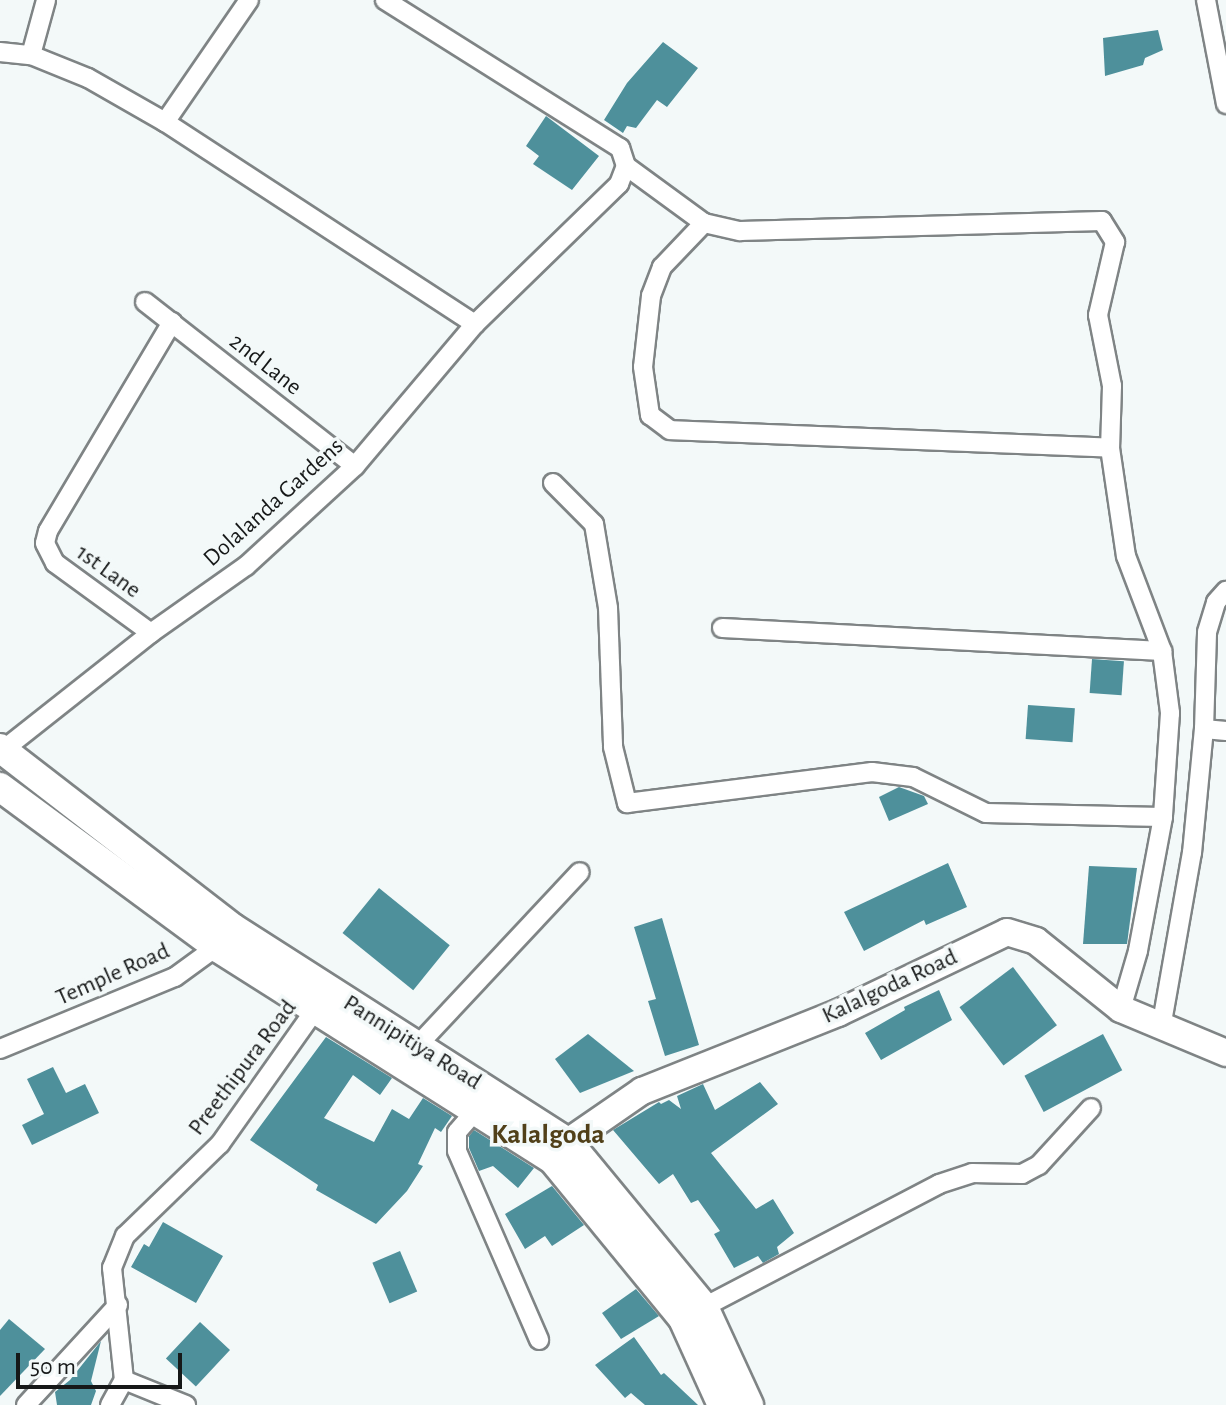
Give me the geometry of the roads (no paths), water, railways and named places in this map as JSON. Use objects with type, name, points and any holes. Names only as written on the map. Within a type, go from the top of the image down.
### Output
[{"type":"main road","name":"Pannipitiya Road","points":[[2,749],[226,938]]},
{"type":"main road","name":"Pannipitiya Road","points":[[0,787],[322,999],[477,1109],[560,1151],[683,1319],[722,1405]]},
{"type":"main road","name":"Pannipitiya Road","points":[[322,999],[417,1046],[560,1151],[704,1307],[749,1405]]},
{"type":"street","points":[[31,55],[46,0]]},
{"type":"street","points":[[165,122],[249,0]]},
{"type":"street","points":[[385,0],[602,135],[620,148],[626,166],[704,223],[740,231],[1102,221],[1115,242],[1098,315],[1112,386],[1110,448],[1126,556],[1162,651],[1170,713],[1163,817],[1138,951],[1121,1009]]},
{"type":"street","points":[[1206,0],[1226,104]]},
{"type":"street","points":[[0,52],[31,55],[88,78],[165,122],[475,324]]},
{"type":"street","name":"Dolalanda Gardens","points":[[2,749],[151,633],[246,566],[355,466],[475,324],[619,184],[626,166]]},
{"type":"street","points":[[704,223],[662,267],[651,296],[643,367],[650,415],[670,430],[1110,448]]},
{"type":"street","name":"2nd Lane","points":[[145,302],[355,466]]},
{"type":"street","name":"1st Lane","points":[[151,633],[55,563],[45,543],[48,531],[172,322]]},
{"type":"street","points":[[553,483],[594,524],[608,608],[613,747],[627,803],[872,772],[913,777],[986,813],[1163,817]]},
{"type":"street","points":[[1161,1028],[1192,853],[1204,729],[1207,632],[1216,602],[1226,591]]},
{"type":"street","points":[[722,628],[1162,651]]},
{"type":"street","points":[[1204,729],[1226,731]]},
{"type":"street","points":[[417,1046],[580,872]]},
{"type":"street","name":"Kalalgoda Road","points":[[560,1151],[642,1091],[838,1013],[1007,932],[1036,941],[1121,1009],[1226,1053]]},
{"type":"street","name":"Temple Road","points":[[0,1049],[175,977],[226,938]]},
{"type":"street","name":"Preethipura Road","points":[[124,1380],[112,1268],[125,1236],[220,1144],[322,999]]},
{"type":"street","points":[[704,1307],[939,1184],[972,1173],[1022,1174],[1039,1165],[1091,1108]]},
{"type":"street","points":[[477,1109],[457,1132],[457,1151],[539,1340]]},
{"type":"street","points":[[26,1405],[118,1305]]},
{"type":"street","points":[[110,1405],[124,1380],[186,1405]]},
{"type":"district","name":"Kalalgoda","points":[[548,1135]]}]
